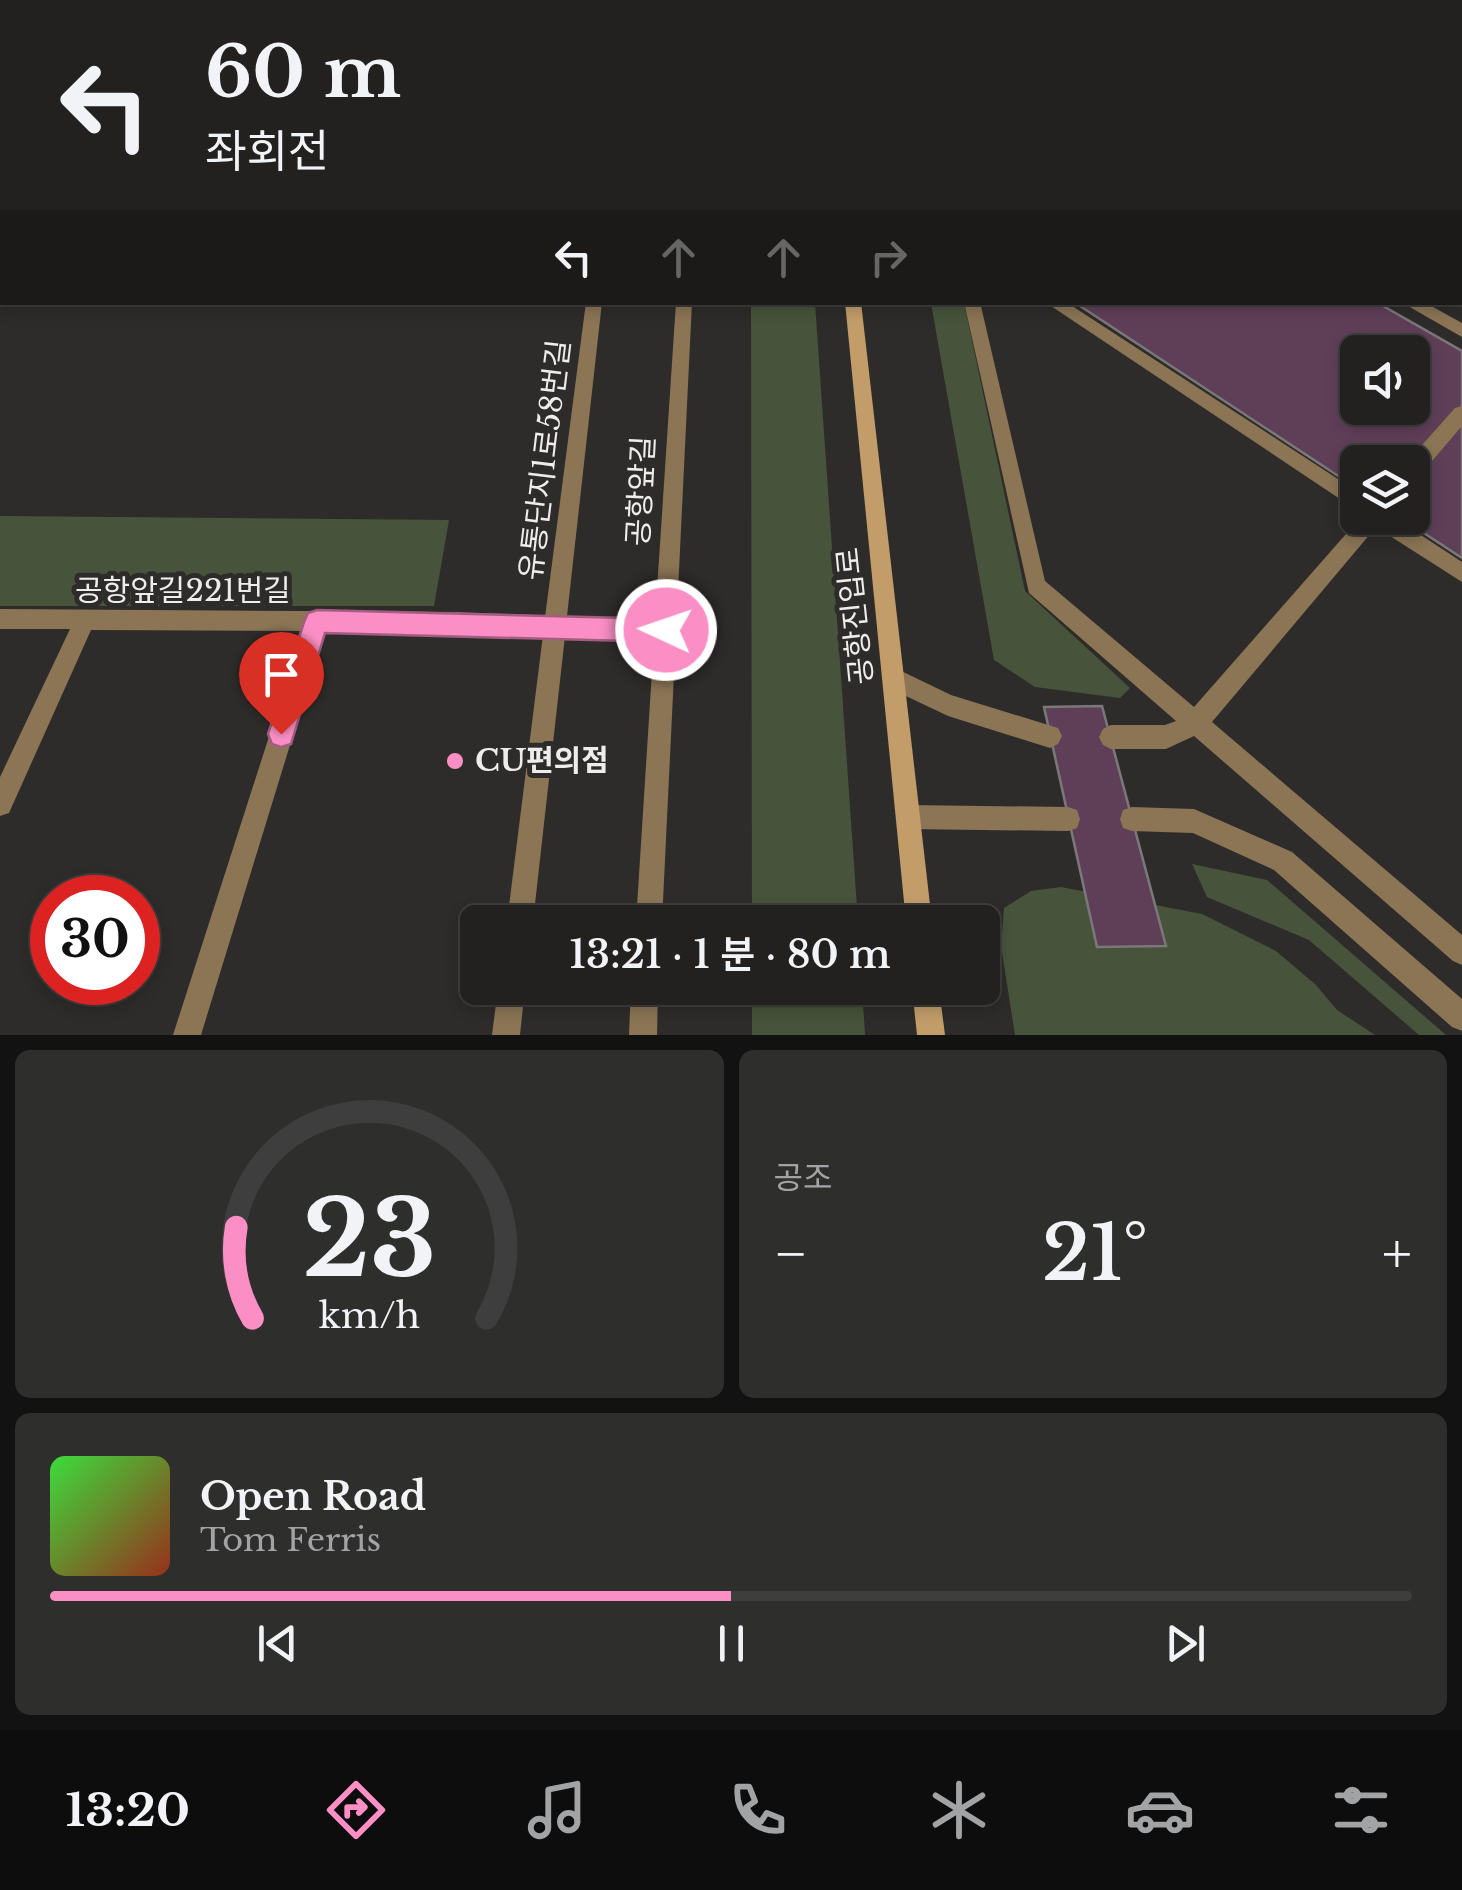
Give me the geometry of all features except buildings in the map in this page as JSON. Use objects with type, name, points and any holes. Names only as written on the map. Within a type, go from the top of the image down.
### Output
[{"type":"main road","name":"공항진입로","points":[[853,305],[917,905]]},
{"type":"main road","points":[[928,1005],[931,1035]]},
{"type":"street","name":"유통단지1로58번길","points":[[522,905],[594,305]]},
{"type":"street","name":"공항앞길","points":[[650,905],[684,305]]},
{"type":"street","points":[[973,305],[1036,586],[1462,952]]},
{"type":"street","points":[[1058,305],[1340,492]]},
{"type":"street","points":[[1414,305],[1462,331]]},
{"type":"street","points":[[1430,449],[1462,413]]},
{"type":"street","points":[[1111,737],[1166,737],[1196,723],[1360,535]]},
{"type":"street","points":[[1402,535],[1462,573]]},
{"type":"street","name":"공항앞길221번길","points":[[0,620],[555,625],[666,630]]},
{"type":"street","points":[[0,804],[85,620]]},
{"type":"street","points":[[186,1035],[317,622]]},
{"type":"street","points":[[895,679],[948,705],[1050,736]]},
{"type":"street","points":[[908,817],[1068,819]]},
{"type":"street","points":[[1132,820],[1194,821],[1237,837],[1283,862],[1462,1016]]},
{"type":"street","points":[[506,1035],[510,1005]]},
{"type":"street","points":[[643,1035],[645,1005]]},
{"type":"green space","points":[[751,305],[815,305],[857,905],[752,905]]},
{"type":"green space","points":[[931,305],[964,305],[1025,591],[1130,688],[1120,698],[1035,687],[994,660]]},
{"type":"green space","points":[[0,516],[449,520],[434,606],[0,606]]},
{"type":"green space","points":[[1192,864],[1267,880],[1446,1035],[1419,1035],[1309,940],[1207,897]]},
{"type":"green space","points":[[1061,887],[1202,914],[1276,951],[1316,985],[1337,1010],[1375,1035],[1015,1035],[1001,946],[1004,908],[1031,891]]},
{"type":"green space","points":[[752,1005],[863,1005],[865,1035],[752,1035]]},
{"type":"place","name":"CU편의점","points":[[455,761]]},
{"type":"route","points":[[281,734],[317,622],[456,622],[666,630]]}]
